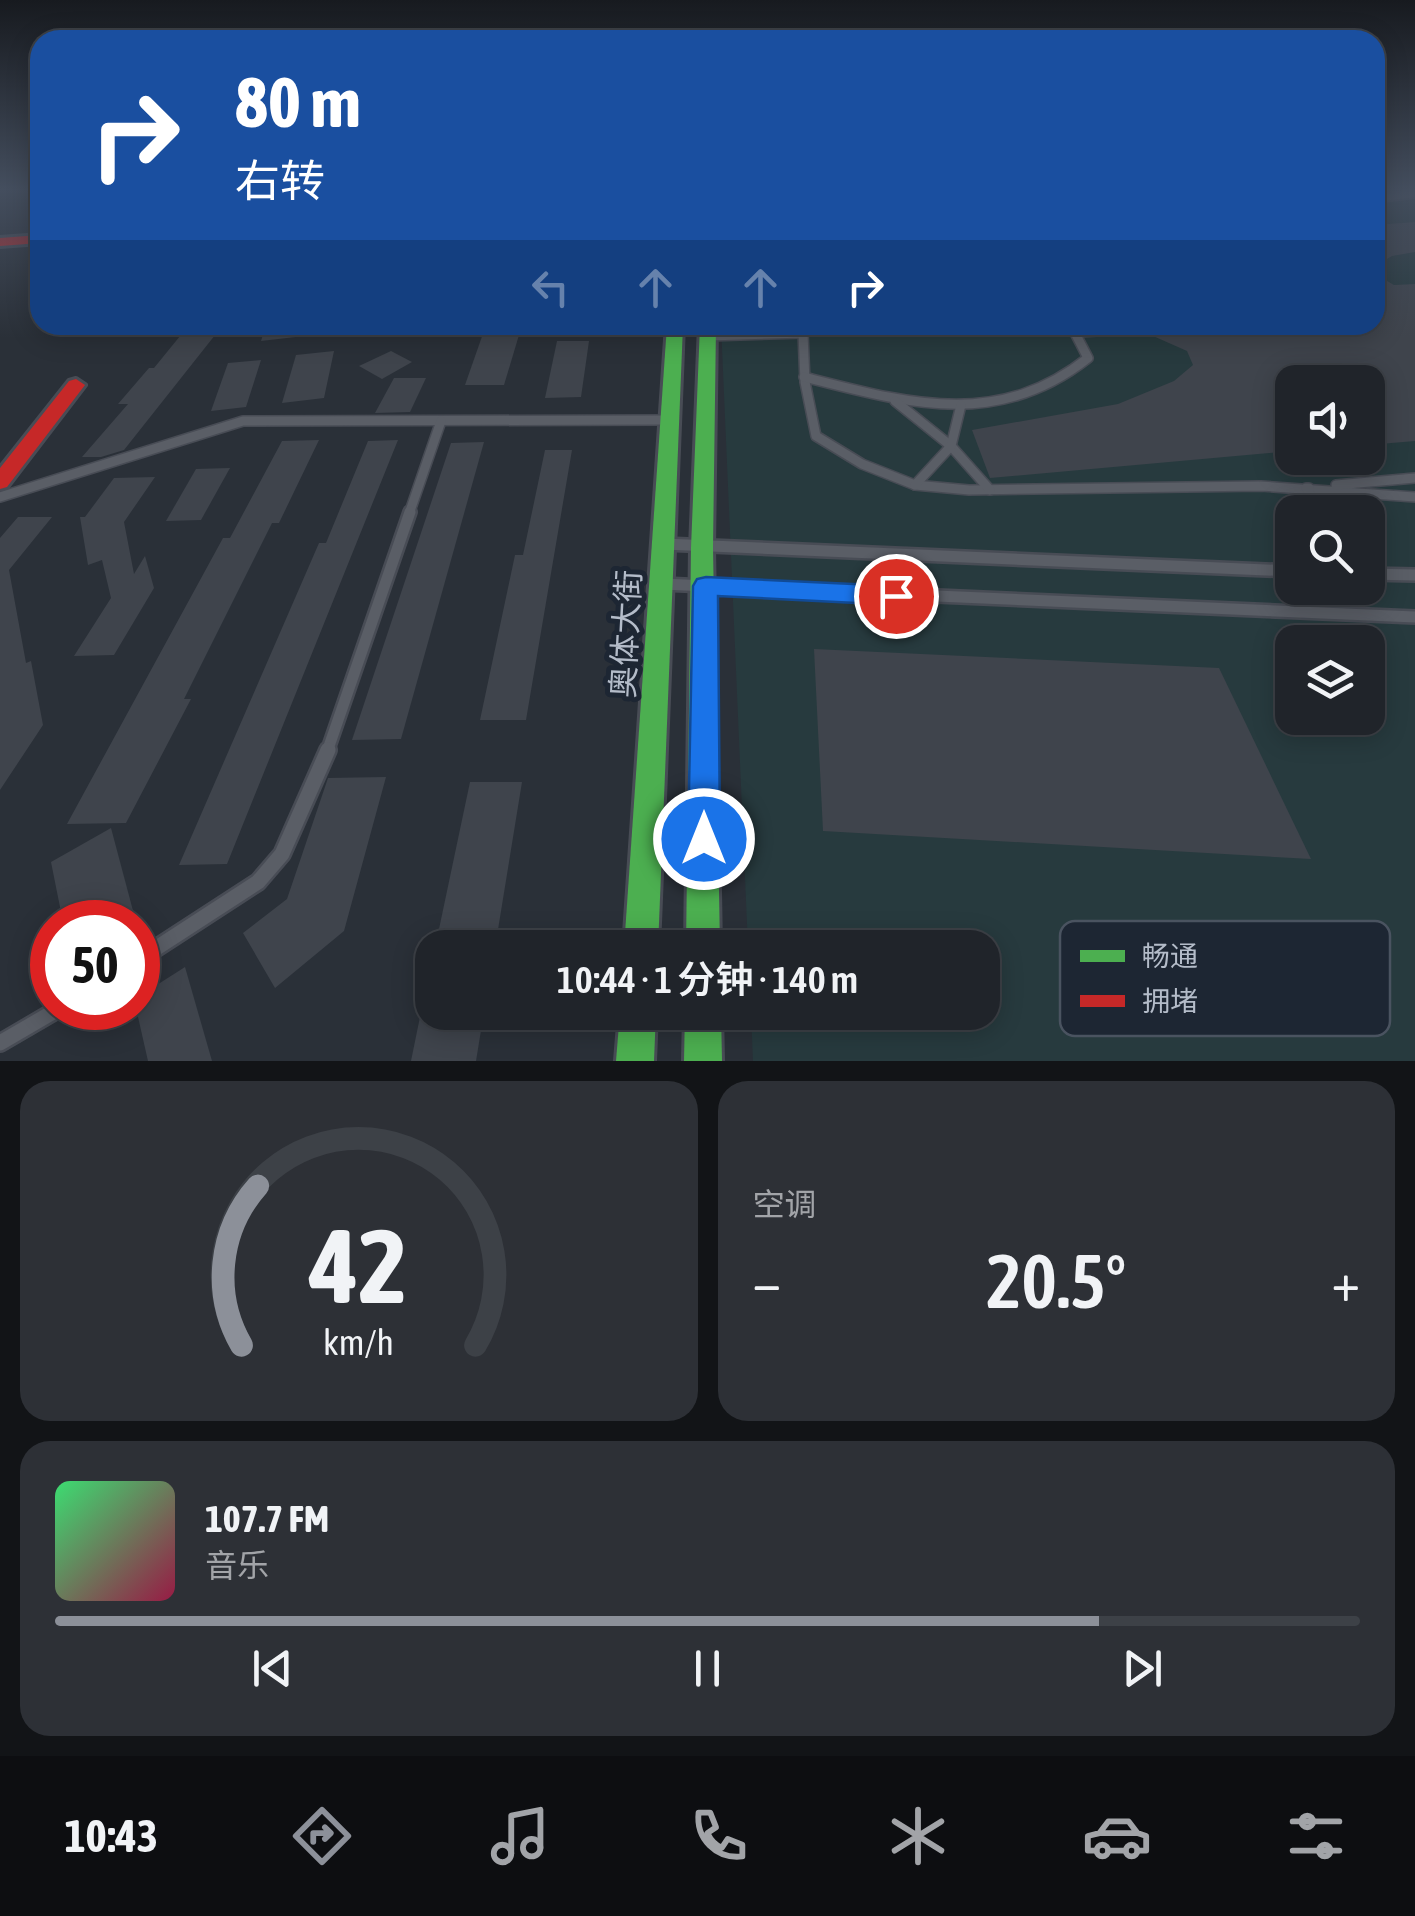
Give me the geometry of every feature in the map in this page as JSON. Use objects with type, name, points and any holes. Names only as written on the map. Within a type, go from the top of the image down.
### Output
[{"type":"main road","name":"奥体大街","points":[[643,930],[674,335]]},
{"type":"main road","points":[[703,930],[706,586],[702,548],[708,335]]},
{"type":"main road","points":[[0,482],[76,385]]},
{"type":"main road","points":[[635,1061],[637,1030]]},
{"type":"main road","points":[[702,1061],[703,1030]]},
{"type":"lane","points":[[802,335],[804,377],[816,436],[862,464],[915,485],[990,490],[1306,488],[1415,478]]},
{"type":"lane","points":[[804,377],[894,400],[961,405],[996,402],[1040,390],[1072,374],[1088,358],[1078,335]]},
{"type":"lane","points":[[894,400],[951,446],[990,490]]},
{"type":"lane","points":[[915,485],[951,446],[961,405]]},
{"type":"lane","points":[[0,497],[243,420],[670,420]]},
{"type":"lane","points":[[160,946],[258,882],[282,854],[331,743],[441,421]]},
{"type":"lane","points":[[1306,488],[1415,497]]},
{"type":"lane","points":[[1306,488],[1311,495]]},
{"type":"lane","points":[[664,544],[1275,570]]},
{"type":"lane","points":[[1385,574],[1415,575]]},
{"type":"lane","points":[[661,584],[1415,617]]},
{"type":"lane","points":[[0,1044],[30,1026]]},
{"type":"green space","points":[[1385,240],[1415,240],[1415,1061],[753,1061],[752,1030],[1000,1030],[1000,930],[747,930],[721,335],[1385,335]]},
{"type":"building","points":[[1385,240],[1415,240],[1415,252],[1385,260]]},
{"type":"building","points":[[1385,280],[1394,285],[1415,284],[1415,441],[1385,444],[1385,365],[1275,365],[1275,453],[990,478],[972,430],[1118,404],[1174,381],[1193,365],[1187,351],[1151,335],[1385,335]]},
{"type":"building","points":[[181,335],[215,335],[124,450],[101,457],[82,457],[128,404],[118,404],[149,368],[154,368]]},
{"type":"building","points":[[263,335],[313,335],[261,341]]},
{"type":"building","points":[[482,335],[519,335],[504,385],[465,385]]},
{"type":"building","points":[[557,341],[589,341],[581,397],[545,398]]},
{"type":"building","points":[[334,351],[324,398],[282,403],[296,355]]},
{"type":"building","points":[[391,351],[412,362],[382,379],[359,366]]},
{"type":"building","points":[[261,360],[246,407],[211,411],[228,363]]},
{"type":"building","points":[[394,378],[426,378],[410,412],[375,413]]},
{"type":"building","points":[[319,440],[279,523],[272,523],[184,699],[191,699],[126,823],[67,824],[223,538],[230,538],[282,441]]},
{"type":"building","points":[[398,440],[227,864],[179,865],[319,543],[326,543],[368,441]]},
{"type":"building","points":[[484,442],[401,739],[352,740],[451,443]]},
{"type":"building","points":[[545,450],[572,450],[526,720],[480,720],[515,555],[523,555]]},
{"type":"building","points":[[230,468],[201,520],[166,521],[196,469]]},
{"type":"building","points":[[155,477],[124,522],[134,574],[145,556],[154,588],[114,655],[74,656],[111,598],[102,560],[88,565],[80,517],[85,517],[114,478]]},
{"type":"building","points":[[18,517],[52,517],[9,570],[26,663],[31,661],[43,725],[0,790],[0,538]]},
{"type":"building","points":[[814,649],[1219,668],[1311,859],[823,831]]},
{"type":"building","points":[[386,777],[344,931],[275,988],[243,933],[287,899],[328,778]]},
{"type":"building","points":[[470,782],[522,782],[498,930],[439,930]]},
{"type":"building","points":[[111,828],[130,900],[59,900],[51,862]]},
{"type":"building","points":[[185,967],[212,1061],[148,1061],[141,1030],[160,1030],[160,983]]},
{"type":"building","points":[[417,1030],[481,1030],[476,1061],[411,1061]]},
{"type":"traffic: fast","points":[[642,930],[674,335]]},
{"type":"traffic: fast","points":[[703,930],[702,548],[708,335]]},
{"type":"traffic: fast","points":[[635,1061],[637,1030]]},
{"type":"traffic: fast","points":[[703,1030],[703,1061]]},
{"type":"traffic: jam","points":[[0,242],[30,240]]},
{"type":"traffic: jam","points":[[0,482],[76,385]]},
{"type":"route","points":[[704,839],[706,586],[896,596]]}]
